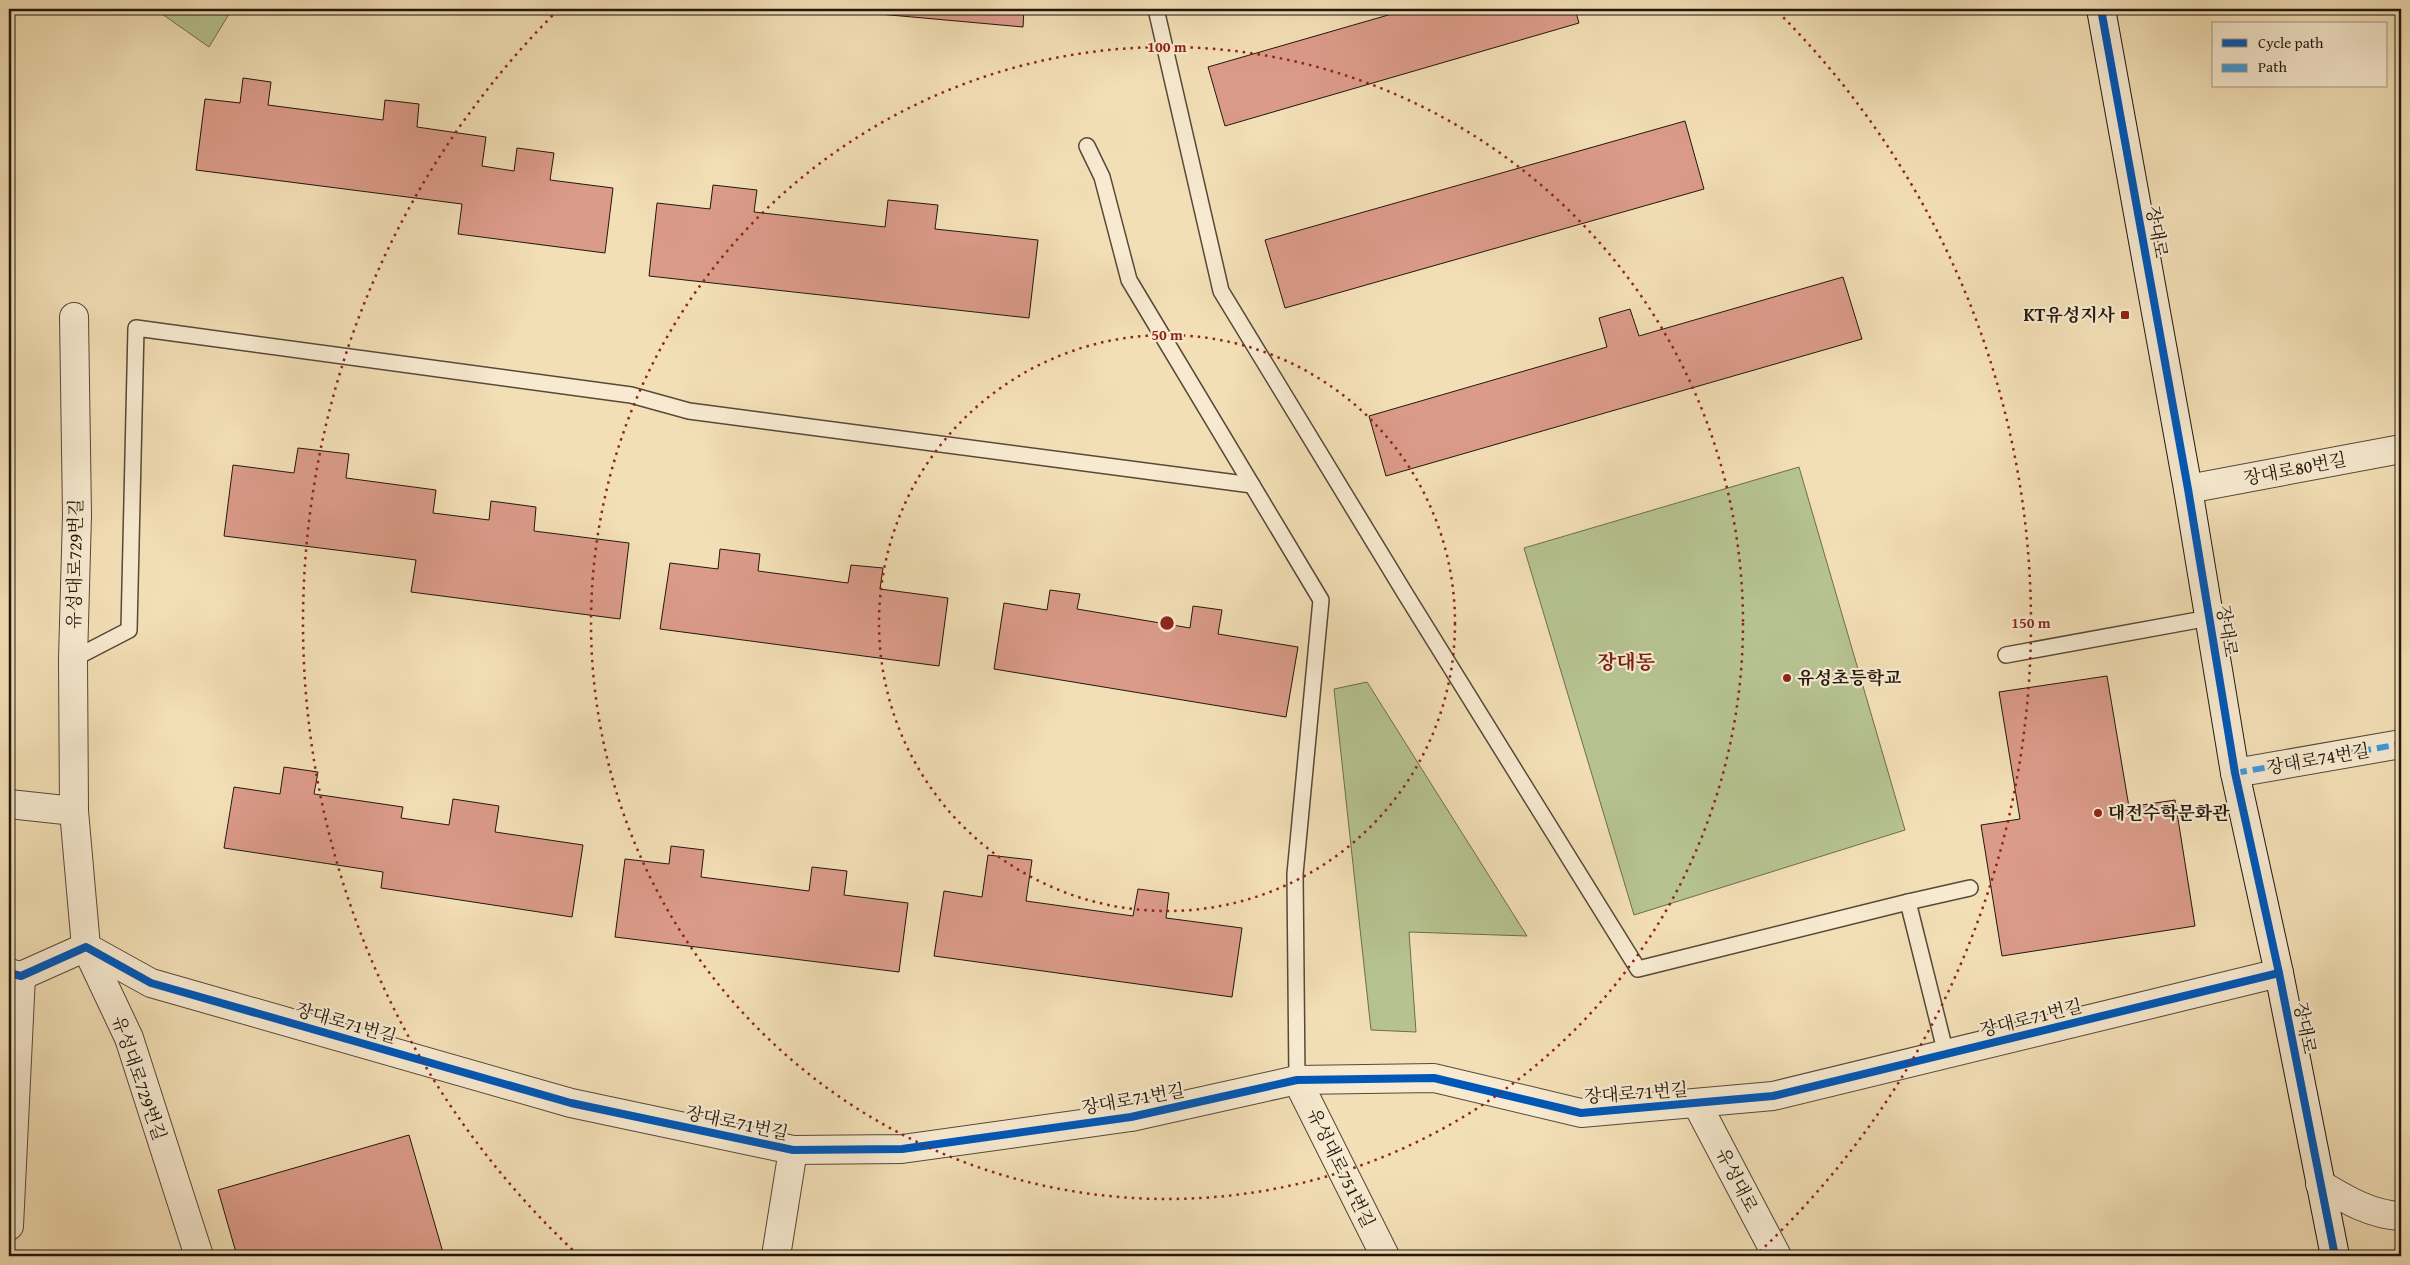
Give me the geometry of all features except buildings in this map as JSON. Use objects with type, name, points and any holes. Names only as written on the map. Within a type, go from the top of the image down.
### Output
[{"type":"street","name":"장대로","points":[[2101,9],[2188,490],[2235,773],[2279,973],[2335,1256]]},
{"type":"street","name":"유성대로729번길","points":[[74,317],[77,515],[73,659],[74,811],[86,947],[129,1038],[199,1256]]},
{"type":"street","name":"장대로80번길","points":[[2188,490],[2401,449]]},
{"type":"street","name":"장대로74번길","points":[[2235,773],[2401,744]]},
{"type":"street","points":[[9,804],[74,811]]},
{"type":"street","name":"장대로71번길","points":[[86,947],[151,983],[571,1103],[793,1150],[902,1149],[1131,1116],[1297,1080],[1434,1078],[1581,1114],[1773,1096],[2279,973]]},
{"type":"street","points":[[9,1226],[15,974],[86,947]]},
{"type":"street","name":"유성대로751번길","points":[[1297,1080],[1385,1256]]},
{"type":"street","name":"유성대로","points":[[1697,1104],[1777,1256]]},
{"type":"street","points":[[776,1256],[793,1150]]},
{"type":"street","points":[[2320,1184],[2353,1203],[2386,1216],[2401,1216]]},
{"type":"lane","points":[[1156,9],[1169,73],[1221,291],[1406,595],[1638,969],[1970,888]]},
{"type":"lane","points":[[1087,146],[1102,177],[1129,280],[1321,600],[1294,874],[1297,1080]]},
{"type":"lane","points":[[73,659],[129,630],[136,328],[631,395],[699,412],[1252,485]]},
{"type":"lane","points":[[2006,655],[2209,618]]},
{"type":"lane","points":[[1908,902],[1946,1054]]},
{"type":"green space","points":[[155,9],[232,9],[209,47]]},
{"type":"green space","points":[[1799,467],[1905,830],[1634,915],[1524,548]]},
{"type":"green space","points":[[1367,682],[1527,936],[1409,932],[1416,1032],[1371,1030],[1334,689]]},
{"type":"marked path","points":[[2235,773],[2401,744]]},
{"type":"cycle path","points":[[2101,9],[2188,489],[2235,773],[2279,973],[2335,1256]]},
{"type":"cycle path","points":[[9,973],[21,976],[86,947],[151,983],[571,1103],[793,1150],[902,1149],[1131,1117],[1297,1080],[1434,1078],[1581,1113],[1773,1096],[2279,973]]},
{"type":"place","name":"KT유성지사","points":[[2125,315]]},
{"type":"place","name":"유성초등학교","points":[[1787,678]]},
{"type":"place","name":"대전수학문화관","points":[[2098,813]]},
{"type":"district","name":"장대동","points":[[1626,662]]}]
